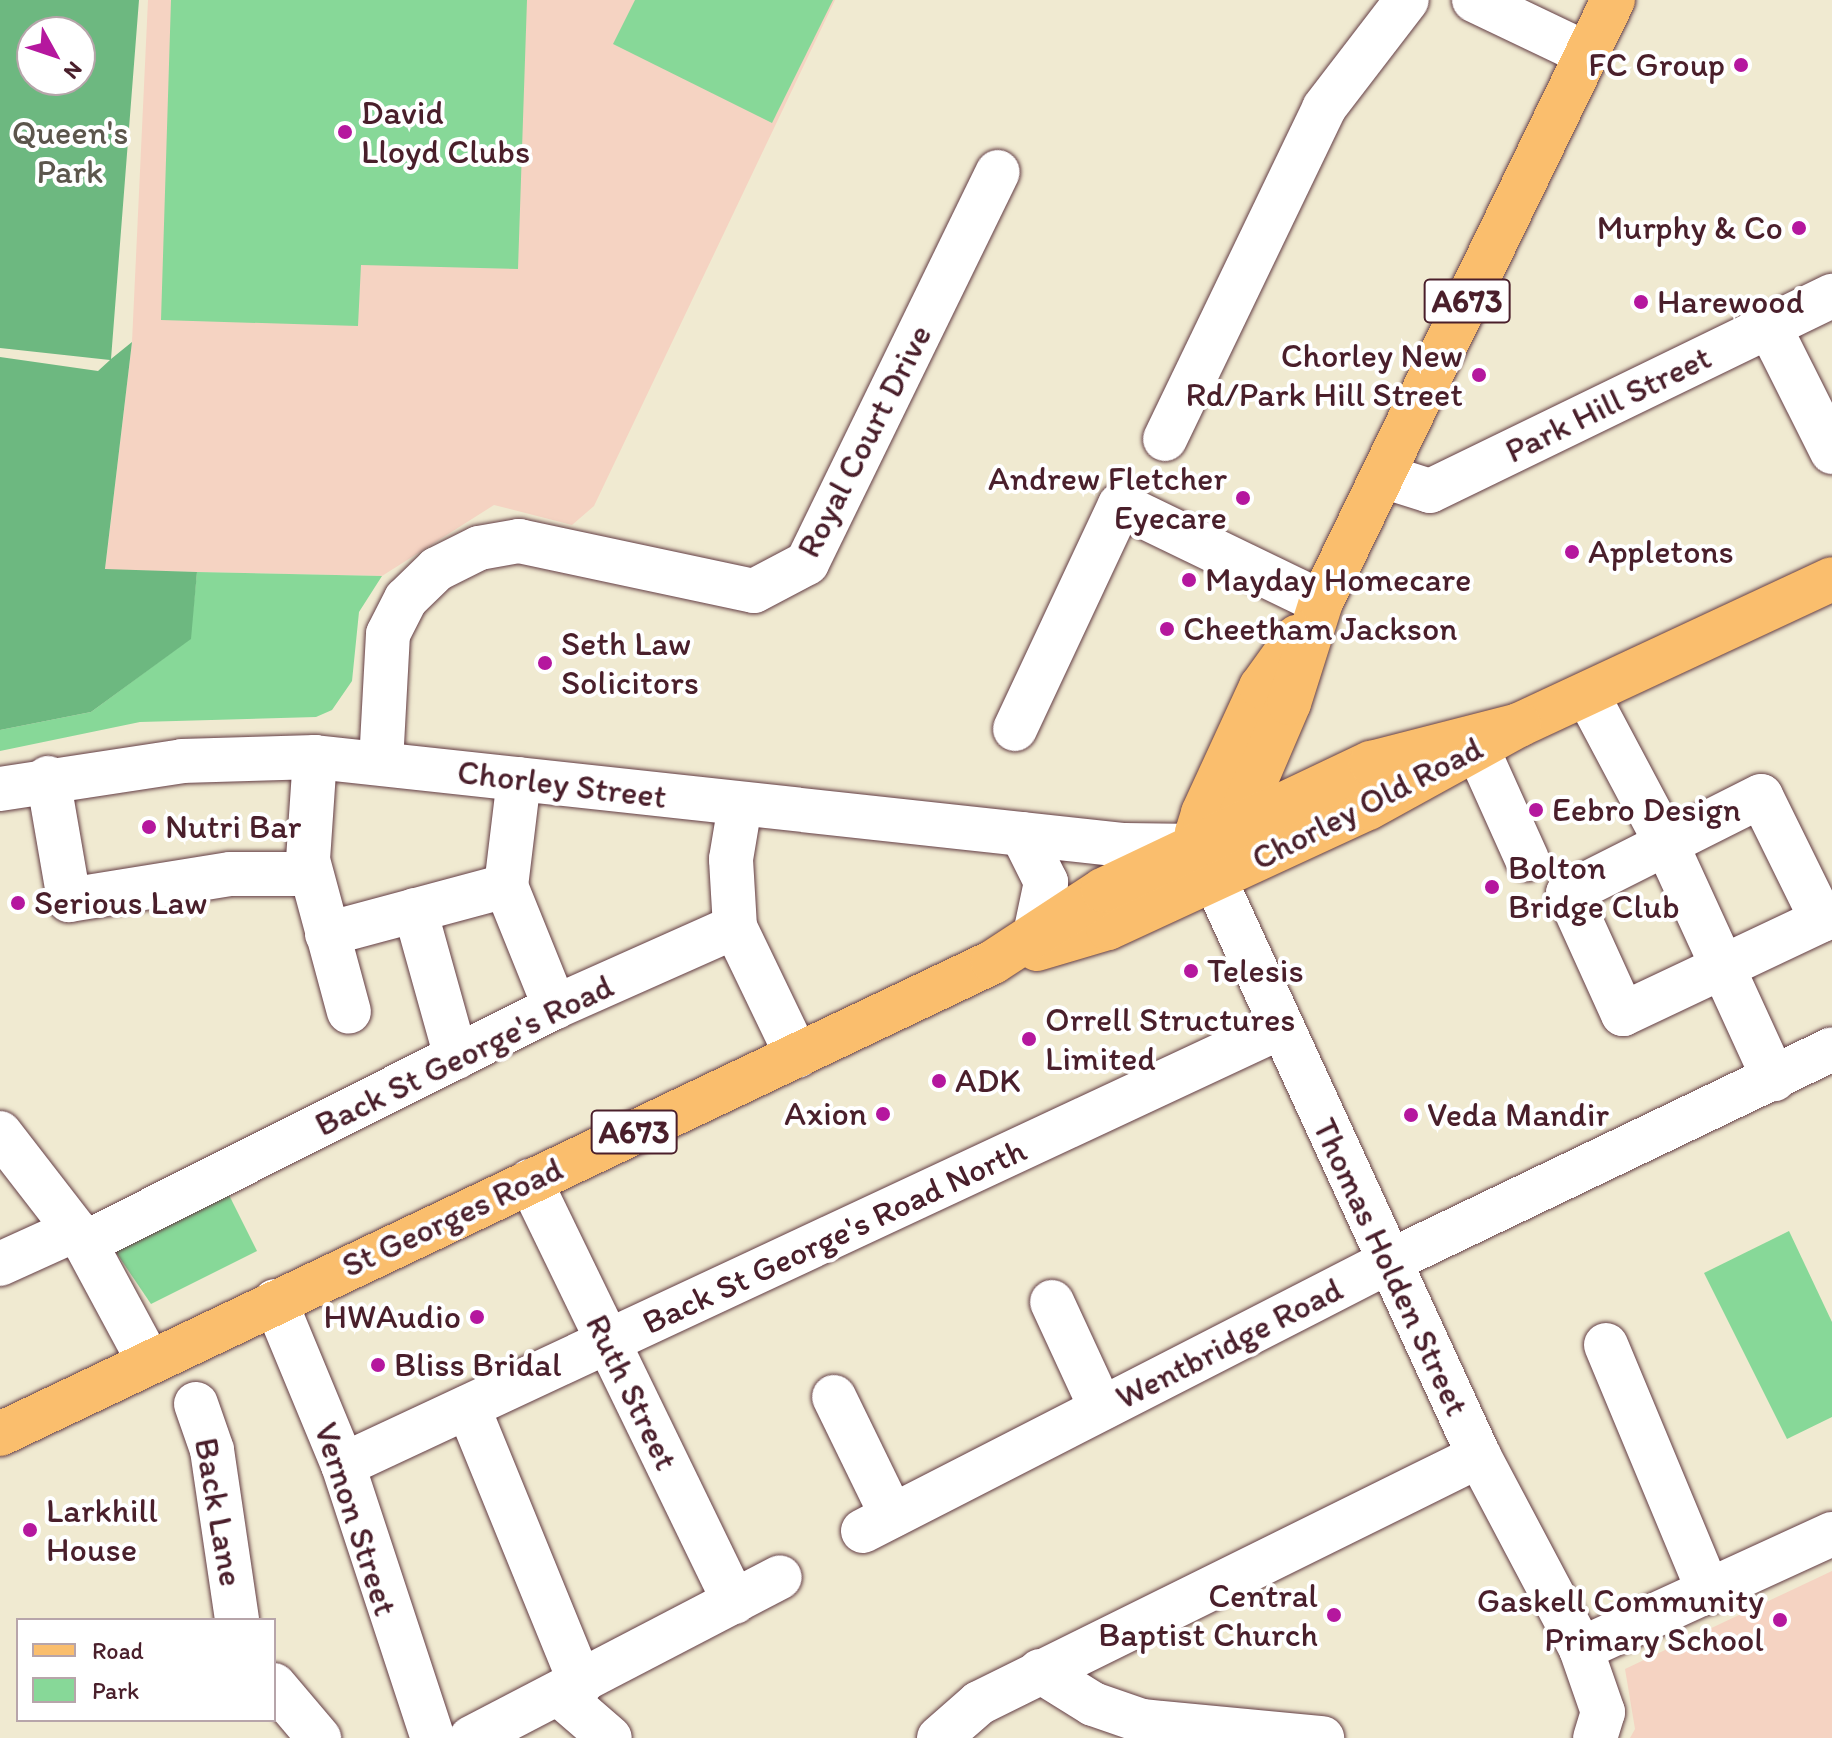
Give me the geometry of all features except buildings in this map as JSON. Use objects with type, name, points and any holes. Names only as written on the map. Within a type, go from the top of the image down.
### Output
[{"type":"main road","name":"A673","points":[[1204,853],[1321,602],[1613,0]]},
{"type":"main road","name":"Chorley Old Road","points":[[1204,853],[1477,748],[1826,577]]},
{"type":"main road","name":"Chorley Old Road","points":[[1204,853],[1371,763],[1519,725]]},
{"type":"main road","name":"St Georges Road","points":[[0,1434],[993,962],[1035,934],[1204,853]]},
{"type":"main road","name":"St Georges Road","points":[[993,962],[1108,928],[1204,853]]},
{"type":"street","points":[[1165,439],[1324,108],[1407,0]]},
{"type":"street","points":[[1474,0],[1587,54]]},
{"type":"street","name":"Royal Court Drive","points":[[381,763],[388,634],[406,599],[437,569],[479,548],[519,541],[754,591],[807,563],[998,172]]},
{"type":"street","name":"Park Hill Street","points":[[1383,476],[1430,491],[1832,296]]},
{"type":"street","points":[[1769,326],[1832,452]]},
{"type":"street","points":[[1015,729],[1120,505],[1321,602]]},
{"type":"street","points":[[1587,694],[1665,841],[1725,966],[1774,1079]]},
{"type":"street","points":[[1477,748],[1527,859]]},
{"type":"street","points":[[315,757],[311,874],[349,1012]]},
{"type":"street","name":"Chorley Street","points":[[0,789],[48,778],[182,761],[315,757],[1204,853]]},
{"type":"street","points":[[48,778],[69,900],[230,874],[311,874]]},
{"type":"street","points":[[519,779],[506,886],[555,1007]]},
{"type":"street","points":[[1761,796],[1827,917],[1623,1014],[1568,893],[1665,841],[1761,796]]},
{"type":"street","points":[[740,805],[731,859],[735,927],[797,1056]]},
{"type":"street","points":[[1022,834],[1046,882],[1035,934]]},
{"type":"street","name":"Thomas Holden Street","points":[[1204,853],[1479,1456],[1581,1649],[1603,1712],[1595,1738]]},
{"type":"street","points":[[327,934],[506,886]]},
{"type":"street","points":[[415,910],[456,1057]]},
{"type":"street","name":"Back St George's Road","points":[[0,1264],[80,1237],[555,1007],[735,927]]},
{"type":"street","name":"Back St George's Road North","points":[[343,1465],[1281,1027]]},
{"type":"street","name":"Wentbridge Road","points":[[834,1397],[877,1524],[1388,1262],[1832,1049]]},
{"type":"street","points":[[0,1133],[80,1237],[149,1362]]},
{"type":"street","name":"Ruth Street","points":[[530,1181],[734,1602]]},
{"type":"street","name":"Vernon Street","points":[[275,1301],[343,1465],[433,1738]]},
{"type":"street","name":"Wentbridge Road","points":[[1052,1302],[1101,1408]]},
{"type":"street","points":[[1621,1364],[1709,1592]]},
{"type":"street","name":"Back Lane","points":[[196,1404],[212,1450],[237,1618]]},
{"type":"street","points":[[468,1407],[570,1689],[610,1738]]},
{"type":"street","points":[[939,1738],[979,1703],[1040,1671],[1479,1456]]},
{"type":"street","points":[[1581,1649],[1832,1534]]},
{"type":"street","points":[[471,1738],[780,1577]]},
{"type":"street","points":[[1040,1671],[1118,1725],[1322,1738]]},
{"type":"street","points":[[276,1687],[319,1738]]},
{"type":"shaded area","points":[[148,0],[835,0],[594,506],[572,525],[494,505],[382,576],[105,570],[132,342]]},
{"type":"shaded area","name":"Gaskell Community Primary School","points":[[1832,1571],[1832,1738],[1630,1738],[1635,1729],[1625,1669]]},
{"type":"green space","name":"Queen's Park","points":[[0,0],[139,0],[111,359],[132,342],[105,569],[197,572],[191,639],[91,712],[0,730],[0,357],[98,371],[110,360],[0,348]]},
{"type":"green space","name":"David Lloyd Clubs","points":[[171,0],[527,0],[518,269],[361,265],[358,326],[161,320]]},
{"type":"green space","points":[[635,0],[833,0],[772,123],[613,44]]},
{"type":"green space","points":[[197,572],[382,576],[359,612],[352,681],[332,710],[316,717],[140,722],[0,751],[0,730],[91,712],[190,639]]},
{"type":"green space","points":[[225,1187],[257,1251],[151,1304],[111,1245]]},
{"type":"green space","points":[[1789,1231],[1832,1322],[1832,1417],[1787,1439],[1704,1273]]},
{"type":"place","name":"FC Group","points":[[1741,65]]},
{"type":"place","name":"David Lloyd Clubs","points":[[345,132]]},
{"type":"place","name":"Murphy & Co","points":[[1799,228]]},
{"type":"place","name":"Harewood","points":[[1641,302]]},
{"type":"place","name":"Chorley New Rd/Park Hill Street","points":[[1479,375]]},
{"type":"place","name":"Andrew Fletcher Eyecare","points":[[1243,498]]},
{"type":"place","name":"Appletons","points":[[1572,552]]},
{"type":"place","name":"Mayday Homecare","points":[[1189,580]]},
{"type":"place","name":"Cheetham Jackson","points":[[1167,629]]},
{"type":"place","name":"Seth Law Solicitors","points":[[545,663]]},
{"type":"place","name":"Eebro Design","points":[[1536,810]]},
{"type":"place","name":"Nutri Bar","points":[[149,827]]},
{"type":"place","name":"Bolton Bridge Club","points":[[1492,887]]},
{"type":"place","name":"Serious Law","points":[[18,903]]},
{"type":"place","name":"Telesis","points":[[1191,971]]},
{"type":"place","name":"Orrell Structures Limited","points":[[1029,1039]]},
{"type":"place","name":"ADK","points":[[939,1081]]},
{"type":"place","name":"Axion","points":[[883,1114]]},
{"type":"place","name":"Veda Mandir","points":[[1411,1115]]},
{"type":"place","name":"HWAudio","points":[[477,1317]]},
{"type":"place","name":"Bliss Bridal","points":[[378,1365]]},
{"type":"place","name":"Larkhill House","points":[[30,1530]]},
{"type":"place","name":"Central Baptist Church","points":[[1334,1615]]},
{"type":"place","name":"Gaskell Community Primary School","points":[[1780,1620]]}]
